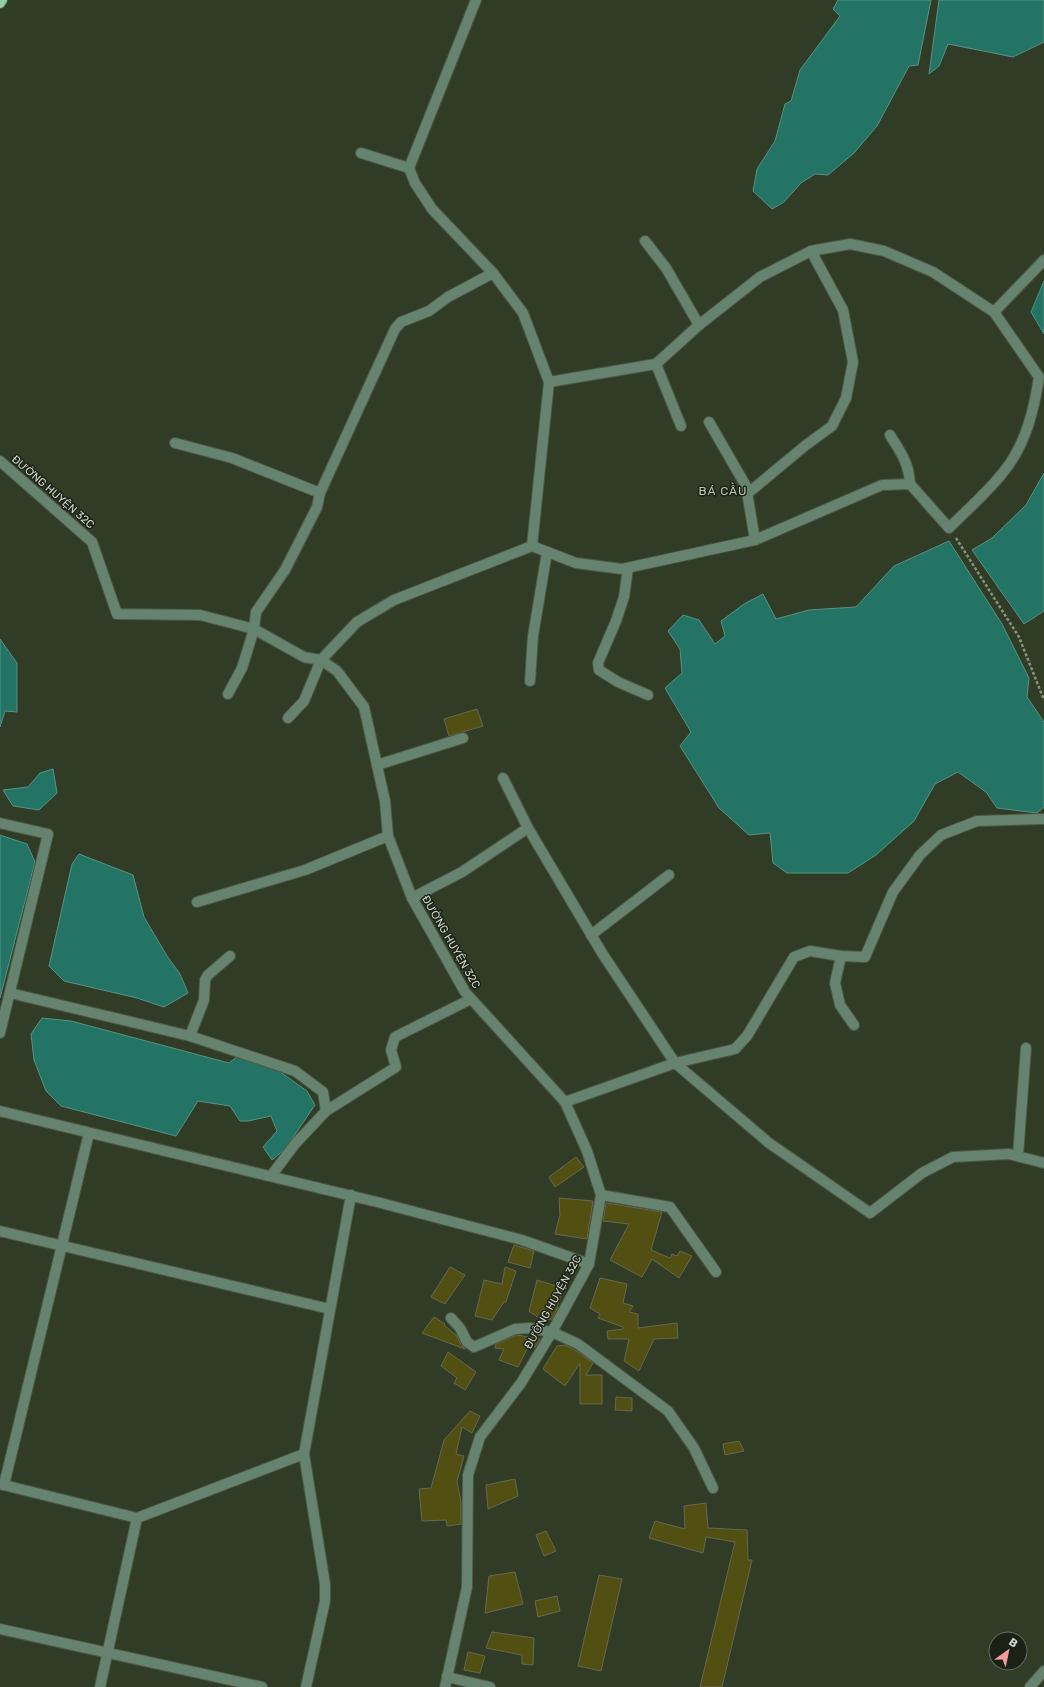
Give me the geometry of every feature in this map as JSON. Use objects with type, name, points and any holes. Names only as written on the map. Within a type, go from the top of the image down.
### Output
[{"type":"street","points":[[476,0],[409,168],[415,183],[432,209],[493,273],[523,314],[549,382],[532,546]]},
{"type":"street","points":[[361,153],[409,168]]},
{"type":"street","points":[[645,240],[666,268],[699,325]]},
{"type":"street","points":[[549,382],[656,364],[699,325],[760,276],[811,251],[850,244],[884,250],[933,272],[994,312],[1039,377],[1035,407],[1023,440],[1005,470],[950,528],[910,484],[909,471],[906,461],[890,435]]},
{"type":"street","points":[[747,494],[832,426],[846,398],[853,362],[843,310],[811,251]]},
{"type":"street","points":[[994,312],[1044,260]]},
{"type":"street","points":[[228,694],[242,668],[254,629],[256,612],[285,570],[317,507],[320,493],[395,329],[401,322],[429,311],[448,297],[493,273]]},
{"type":"street","points":[[656,364],[681,426]]},
{"type":"street","points":[[709,422],[746,486],[755,540]]},
{"type":"street","points":[[175,443],[232,458],[320,493]]},
{"type":"street","name":"ĐƯỜNG HUYỆN 32C","points":[[0,461],[92,542],[117,614],[200,615],[254,629],[304,657],[321,660],[337,670],[364,708],[385,801],[388,836],[412,898],[465,992],[565,1102],[587,1151],[601,1195],[589,1264],[552,1332],[520,1383],[480,1437],[468,1475],[467,1587],[446,1682]]},
{"type":"street","points":[[288,718],[304,700],[321,660],[357,622],[394,600],[532,546],[576,563],[622,569],[755,540],[882,485],[910,484]]},
{"type":"street","points":[[530,681],[533,636],[547,552]]},
{"type":"street","points":[[628,568],[624,596],[616,621],[598,663],[599,670],[618,682],[648,695]]},
{"type":"street","points":[[377,765],[463,738]]},
{"type":"street","points":[[503,778],[528,828],[591,935],[675,1063],[769,1143],[870,1213],[922,1173],[953,1157],[1009,1154],[1018,1155],[1044,1163]]},
{"type":"street","points":[[565,1102],[675,1063],[735,1049],[747,1036],[794,957],[810,951],[841,956],[865,957],[893,892],[920,855],[941,835],[977,821],[1044,819]]},
{"type":"street","points":[[0,823],[48,834],[0,1033]]},
{"type":"street","points":[[412,898],[462,872],[528,828]]},
{"type":"street","points":[[197,902],[305,870],[388,836]]},
{"type":"street","points":[[591,935],[669,875]]},
{"type":"street","points":[[190,1036],[204,1000],[205,980],[208,975],[230,956]]},
{"type":"street","points":[[841,956],[835,983],[840,1005],[854,1026]]},
{"type":"street","points":[[10,993],[190,1036],[295,1071],[323,1092],[326,1111]]},
{"type":"street","points":[[270,1176],[295,1144],[326,1111],[396,1067],[391,1050],[395,1037],[471,999]]},
{"type":"street","points":[[1018,1155],[1026,1048]]},
{"type":"street","points":[[0,1111],[351,1195],[522,1240],[589,1264]]},
{"type":"street","points":[[90,1133],[2,1484],[137,1518],[304,1454]]},
{"type":"street","points":[[306,1687],[325,1596],[325,1584],[304,1454],[351,1195]]},
{"type":"street","points":[[601,1195],[670,1207],[716,1272]]},
{"type":"street","points":[[0,1231],[330,1310]]},
{"type":"street","points":[[451,1318],[460,1328],[467,1342],[474,1347],[515,1329],[528,1328],[552,1332],[578,1344],[668,1411],[694,1448],[713,1488]]},
{"type":"street","points":[[100,1687],[137,1518]]},
{"type":"street","points":[[0,1629],[262,1687]]},
{"type":"street","points":[[1030,1687],[1044,1671]]},
{"type":"street","points":[[446,1682],[490,1687]]},
{"type":"path","points":[[950,528],[1019,637],[1044,700]]},
{"type":"water","points":[[838,0],[931,0],[918,65],[909,66],[877,126],[854,153],[828,175],[815,174],[801,183],[784,202],[772,209],[753,191],[757,169],[775,141],[785,104],[791,101],[800,70],[840,16],[833,9]]},
{"type":"water","points":[[939,0],[1044,0],[1044,42],[1013,57],[948,44],[939,66],[929,74]]},
{"type":"water","points":[[1044,281],[1044,334],[1031,312]]},
{"type":"water","points":[[1044,473],[1044,611],[1024,624],[972,550],[992,538],[1026,505]]},
{"type":"water","points":[[949,541],[1002,624],[1029,678],[1027,697],[1044,722],[1044,807],[1037,813],[997,808],[986,792],[958,772],[935,784],[914,821],[876,855],[848,873],[787,873],[773,863],[770,833],[749,835],[719,808],[680,746],[691,732],[665,688],[682,673],[680,649],[668,631],[683,615],[699,620],[715,644],[725,636],[721,621],[744,604],[763,594],[776,619],[809,610],[856,607],[894,566]]},
{"type":"water","points":[[0,639],[17,663],[17,712],[5,711],[0,727]]},
{"type":"water","points":[[53,769],[57,793],[39,810],[13,806],[3,790],[28,787],[40,773]]},
{"type":"water","points":[[0,835],[27,844],[35,862],[0,998]]},
{"type":"water","points":[[79,854],[133,875],[144,917],[167,956],[180,974],[188,993],[164,1007],[137,998],[64,981],[49,966],[72,864]]},
{"type":"water","points":[[42,1018],[71,1021],[229,1063],[238,1056],[269,1064],[307,1091],[315,1105],[285,1149],[272,1160],[263,1147],[277,1131],[271,1116],[248,1121],[240,1121],[230,1106],[198,1101],[176,1136],[61,1106],[46,1091],[34,1060],[31,1034]]},
{"type":"building","points":[[477,709],[483,726],[449,736],[444,719]]},
{"type":"building","points":[[576,1157],[584,1167],[555,1187],[549,1177]]},
{"type":"building","points":[[559,1198],[593,1201],[587,1239],[555,1234],[560,1215]]},
{"type":"building","points":[[606,1203],[662,1212],[651,1250],[670,1258],[672,1254],[677,1256],[680,1251],[692,1256],[679,1278],[652,1259],[642,1277],[610,1260],[629,1224],[603,1221]]},
{"type":"building","points":[[514,1245],[534,1251],[530,1268],[508,1262]]},
{"type":"building","points":[[450,1267],[465,1275],[445,1304],[431,1297]]},
{"type":"building","points":[[505,1267],[516,1271],[506,1302],[504,1302],[492,1320],[475,1316],[484,1280],[502,1284]]},
{"type":"building","points":[[600,1278],[627,1284],[623,1303],[633,1306],[629,1312],[638,1314],[638,1328],[677,1323],[678,1338],[654,1339],[639,1371],[624,1361],[629,1339],[608,1339],[607,1331],[623,1329],[623,1327],[598,1318],[600,1314],[590,1308]]},
{"type":"building","points":[[537,1280],[563,1288],[558,1307],[552,1319],[542,1320],[529,1311]]},
{"type":"building","points":[[434,1317],[445,1324],[444,1325],[457,1336],[461,1345],[465,1349],[422,1333]]},
{"type":"building","points":[[517,1335],[540,1339],[535,1347],[528,1347],[518,1367],[499,1360],[504,1349],[495,1348],[496,1344]]},
{"type":"building","points":[[565,1345],[575,1350],[593,1363],[586,1375],[602,1375],[602,1404],[580,1404],[580,1363],[565,1386],[543,1369],[557,1346]]},
{"type":"building","points":[[448,1352],[476,1372],[465,1390],[454,1383],[457,1378],[441,1366]]},
{"type":"building","points":[[616,1397],[632,1398],[632,1411],[615,1410]]},
{"type":"building","points":[[470,1411],[480,1416],[472,1433],[462,1427],[456,1454],[464,1456],[457,1481],[461,1502],[461,1524],[447,1526],[446,1520],[422,1521],[419,1489],[431,1488],[444,1440]]},
{"type":"building","points":[[739,1441],[744,1451],[725,1455],[723,1444]]},
{"type":"building","points":[[515,1479],[518,1496],[488,1509],[486,1485]]},
{"type":"building","points":[[706,1503],[708,1528],[747,1530],[748,1560],[752,1560],[722,1687],[700,1687],[735,1542],[706,1537],[703,1553],[649,1538],[655,1521],[685,1529],[684,1506]]},
{"type":"building","points":[[546,1531],[556,1551],[544,1556],[536,1535]]},
{"type":"building","points":[[515,1572],[523,1604],[485,1613],[489,1576]]},
{"type":"building","points":[[599,1575],[622,1579],[601,1671],[578,1666]]},
{"type":"building","points":[[557,1596],[560,1611],[538,1617],[535,1601]]},
{"type":"building","points":[[492,1632],[534,1638],[533,1665],[522,1664],[522,1655],[486,1648]]},
{"type":"building","points":[[468,1652],[485,1656],[480,1673],[464,1670]]},
{"type":"district","name":"BÁ CẦU","points":[[723,491]]}]
